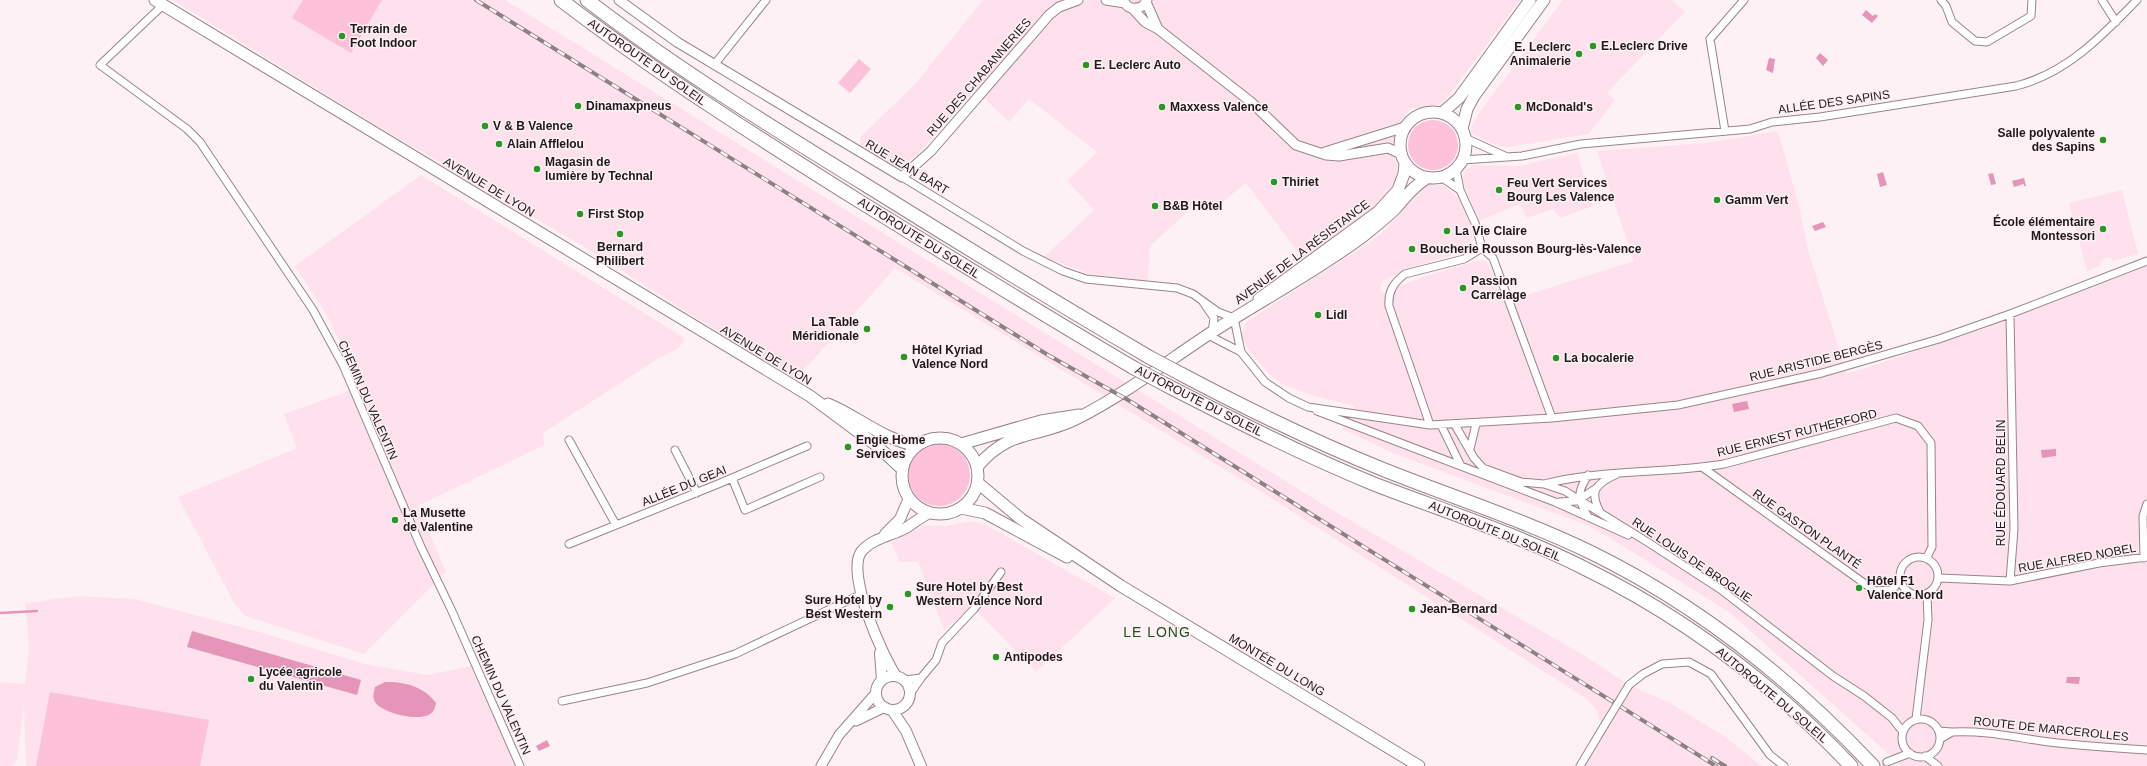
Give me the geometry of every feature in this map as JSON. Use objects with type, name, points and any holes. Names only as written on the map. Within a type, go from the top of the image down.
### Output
[{"type":"highway","name":"AUTOROUTE DU SOLEIL","points":[[561,0],[614,40],[747,131],[1049,318],[1134,368],[1294,448],[1372,482],[1530,543],[1584,568],[1653,605],[1716,647],[1775,694],[1830,744],[1851,766]]},
{"type":"highway","name":"AUTOROUTE DU SOLEIL","points":[[587,0],[689,73],[757,118],[1058,304],[1149,357],[1302,434],[1380,468],[1535,528],[1585,550],[1662,591],[1725,633],[1785,682],[1843,734],[1873,766]]},
{"type":"main road","points":[[1442,113],[1459,98],[1530,0]]},
{"type":"main road","points":[[1463,133],[1453,119],[1442,113],[1430,112],[1418,116],[1405,127],[1400,140],[1403,158],[1414,173],[1427,178],[1441,177],[1459,164],[1466,146],[1463,133],[1467,109],[1474,96],[1544,0]]},
{"type":"main road","name":"AVENUE DE LYON","points":[[159,2],[810,396],[876,445],[902,469]]},
{"type":"main road","name":"AVENUE DE LA RÉSISTANCE","points":[[1234,318],[1272,288],[1378,212],[1398,190],[1404,174],[1403,158]]},
{"type":"main road","name":"AVENUE DE LA RÉSISTANCE","points":[[977,467],[995,448],[1006,442],[1020,436],[1062,426],[1086,414],[1234,318],[1275,295],[1363,236],[1394,211],[1416,185],[1427,178]]},
{"type":"main road","name":"AVENUE DE LYON","points":[[810,396],[842,410],[899,441],[918,445]]},
{"type":"main road","name":"AVENUE DE LA RÉSISTANCE","points":[[961,444],[1041,421],[1086,414]]},
{"type":"main road","points":[[940,438],[961,444],[971,454],[977,467],[978,483],[969,501],[961,508],[946,514],[930,513],[922,510],[909,498],[902,479],[902,469],[905,460],[918,445],[925,441],[940,438]]},
{"type":"main road","name":"MONTÉE DU LONG","points":[[978,483],[1022,519],[1121,586]]},
{"type":"main road","points":[[879,539],[900,519],[909,498]]},
{"type":"main road","name":"MONTÉE DU LONG","points":[[961,508],[992,516],[1121,586],[1419,766]]},
{"type":"main road","points":[[882,680],[880,649],[856,572],[859,557],[869,545],[879,539],[904,529],[930,513]]},
{"type":"main road","points":[[880,649],[900,678],[909,686],[910,694],[906,704],[906,731]]},
{"type":"main road","points":[[900,678],[891,676],[882,680],[876,693],[878,699],[888,708],[906,731],[921,766]]},
{"type":"main road","points":[[888,708],[897,709],[906,704]]},
{"type":"street","name":"RUE JEAN BART","points":[[619,0],[677,42],[714,65],[1023,251],[1063,271],[1086,279],[1177,288],[1193,294],[1203,302],[1234,318]]},
{"type":"street","points":[[714,65],[766,0]]},
{"type":"street","name":"RUE DES CHABANNERIES","points":[[902,177],[931,151],[1049,15],[1059,7],[1078,0]]},
{"type":"street","points":[[1106,0],[1124,2],[1145,22],[1158,30],[1251,102],[1296,145],[1318,153],[1339,156],[1388,148],[1403,158]]},
{"type":"street","points":[[1725,131],[1710,38],[1744,0]]},
{"type":"street","points":[[1941,0],[1946,6],[1952,22],[1975,42],[1987,42],[2031,16],[2032,0]]},
{"type":"street","points":[[2102,0],[2116,22]]},
{"type":"street","name":"ALLÉE DES SAPINS","points":[[1459,164],[1505,156],[1522,156],[1581,144],[1750,129],[1772,122],[1820,117],[2026,84],[2040,79],[2069,63],[2086,50],[2137,0]]},
{"type":"street","points":[[1133,9],[1143,6],[1147,1]]},
{"type":"street","points":[[1147,1],[1158,30]]},
{"type":"street","name":"CHEMIN DU VALENTIN","points":[[159,2],[100,65],[187,129],[200,142],[313,310],[342,365],[421,547],[451,609],[520,766]]},
{"type":"street","points":[[1318,153],[1334,150],[1405,127]]},
{"type":"street","name":"ALLÉE DES SAPINS","points":[[1463,133],[1505,156]]},
{"type":"street","points":[[1459,164],[1460,190],[1475,223],[1482,248],[1493,258],[1552,418]]},
{"type":"street","points":[[1441,177],[1460,190]]},
{"type":"street","points":[[1430,425],[1388,297],[1397,280],[1405,274],[1464,259],[1482,248]]},
{"type":"street","name":"RUE ARISTIDE BERGÈS","points":[[1476,424],[1678,405],[1822,373],[1939,339],[2010,314],[2147,261]]},
{"type":"street","name":"RUE JEAN BART","points":[[1203,302],[1214,318],[1210,334]]},
{"type":"street","name":"RUE ÉDOUARD BELIN","points":[[2010,314],[2014,529],[2010,581]]},
{"type":"street","points":[[1234,318],[1241,352]]},
{"type":"street","points":[[1210,334],[1241,352],[1265,382],[1289,398],[1308,407],[1555,502],[1640,541],[1649,542]]},
{"type":"street","points":[[1308,407],[1430,425],[1476,424],[1470,449]]},
{"type":"street","name":"RUE ERNEST RUTHERFORD","points":[[1544,484],[1588,476],[1702,468],[1724,464],[1896,418],[1918,426],[1931,443],[1932,547],[1927,557]]},
{"type":"street","points":[[1441,425],[1461,466]]},
{"type":"street","name":"RUE LOUIS DE BROGLIE","points":[[1455,425],[1474,458],[1483,468],[1497,475],[1521,482],[1544,484],[1565,491],[1649,542],[1720,589],[1892,718],[1903,732]]},
{"type":"street","points":[[569,440],[616,525]]},
{"type":"street","name":"ALLÉE DU GEAI","points":[[569,544],[697,493],[808,446]]},
{"type":"street","points":[[675,450],[697,493]]},
{"type":"street","name":"RUE GASTON PLANTÉ","points":[[1702,468],[1875,591],[1892,590],[1900,580]]},
{"type":"street","points":[[1555,502],[1572,502],[1579,499],[1595,489],[1602,482],[1621,473]]},
{"type":"street","points":[[1588,476],[1582,485],[1579,499],[1588,517]]},
{"type":"street","points":[[732,478],[746,510],[820,477]]},
{"type":"street","points":[[1595,489],[1593,496],[1601,514]]},
{"type":"street","points":[[2145,558],[2144,516],[2147,504]]},
{"type":"street","points":[[1918,556],[1927,557],[1934,562],[1938,569],[1939,578],[1935,588],[1927,594],[1918,595],[1910,593],[1903,587],[1900,580],[1900,570],[1904,562],[1918,556]]},
{"type":"street","name":"RUE ALFRED NOBEL","points":[[2010,581],[2099,563],[2145,558]]},
{"type":"street","points":[[910,694],[936,660],[942,643],[974,609],[1001,572]]},
{"type":"street","points":[[1939,578],[2010,581]]},
{"type":"street","points":[[562,701],[647,683],[735,654],[862,594]]},
{"type":"street","points":[[1916,719],[1928,620],[1927,594]]},
{"type":"street","points":[[1580,766],[1629,685],[1643,674],[1662,664],[1689,662],[1711,674],[1770,755],[1784,766]]},
{"type":"street","points":[[900,678],[921,678]]},
{"type":"street","points":[[821,766],[839,735],[876,693]]},
{"type":"street","points":[[1919,700],[1924,719]]},
{"type":"street","points":[[849,724],[888,708]]},
{"type":"street","name":"RUE LOUIS DE BROGLIE","points":[[1892,718],[1908,724]]},
{"type":"street","points":[[1916,719],[1924,719],[1933,723],[1939,731],[1940,739],[1934,751],[1925,756],[1918,756],[1910,753],[1904,746],[1903,732],[1908,724],[1916,719]]},
{"type":"street","name":"ROUTE DE MARCEROLLES","points":[[1939,731],[1964,731],[2003,735],[2077,746],[2147,750]]},
{"type":"street","name":"ROUTE DE MARCEROLLES","points":[[1940,739],[1952,732]]},
{"type":"street","points":[[1895,757],[1904,746]]},
{"type":"street","points":[[1934,751],[1938,766]]},
{"type":"street","points":[[1887,762],[1895,757],[1910,753]]},
{"type":"street","points":[[1925,756],[1938,766]]},
{"type":"shaded area","points":[[173,0],[505,0],[1334,511],[1585,656],[1629,685],[1668,702],[1724,736],[1762,766],[1585,766],[1608,726],[1602,728],[1596,709],[1587,699],[1255,488],[895,268],[795,380],[586,248],[371,122]]},
{"type":"shaded area","name":"Terrain de Foot Indoor","points":[[303,0],[382,0],[351,53],[292,18]]},
{"type":"shaded area","points":[[983,0],[1520,0],[1447,98],[1439,105],[1410,109],[1401,120],[1392,154],[1398,165],[1396,179],[1389,193],[1361,219],[1303,259],[1246,183],[1219,205],[1197,203],[1150,246],[1148,281],[1090,274],[1044,257],[1094,210],[1067,181],[1097,152],[1029,99],[1009,122],[975,90],[917,155],[897,169],[860,145],[861,136],[915,84]]},
{"type":"shaded area","points":[[1563,0],[1672,0],[1685,12],[1607,93],[1615,100],[1589,134],[1508,147],[1498,146],[1475,135],[1471,132],[1472,126],[1479,113]]},
{"type":"shaded area","points":[[1866,10],[1873,16],[1875,14],[1878,16],[1872,23],[1862,15]]},
{"type":"shaded area","points":[[1820,53],[1828,60],[1823,66],[1816,58]]},
{"type":"shaded area","points":[[1769,58],[1775,59],[1773,73],[1766,70]]},
{"type":"shaded area","points":[[859,59],[871,69],[850,93],[838,83]]},
{"type":"shaded area","points":[[1428,120],[1438,120],[1451,127],[1458,140],[1458,150],[1451,163],[1438,170],[1428,170],[1419,166],[1412,159],[1408,150],[1408,140],[1412,131],[1419,124]]},
{"type":"shaded area","points":[[1778,131],[1799,206],[1808,250],[1847,374],[1983,329],[2147,256],[2147,766],[1902,766],[1729,612],[1592,527],[1395,454],[1342,429],[1355,406],[1314,396],[1282,384],[1268,373],[1249,350],[1241,336],[1246,322],[1369,243],[1387,228],[1424,187],[1431,184],[1445,186],[1460,200],[1470,225],[1472,237],[1470,244],[1459,253],[1406,269],[1383,281],[1380,288],[1382,293],[1423,277],[1480,260],[1485,261],[1488,264],[1504,302],[1634,261],[1597,151],[1706,143]]},
{"type":"shaded area","points":[[1577,153],[1593,206],[1560,218],[1553,209],[1527,218],[1520,204],[1479,221],[1462,180],[1465,170],[1475,165],[1518,166]]},
{"type":"shaded area","points":[[1883,172],[1887,185],[1880,187],[1877,174]]},
{"type":"shaded area","points":[[1993,173],[1996,184],[1991,185],[1988,174]]},
{"type":"shaded area","points":[[421,175],[683,337],[684,341],[679,348],[656,360],[543,433],[544,445],[418,506],[446,572],[364,654],[245,616],[234,603],[178,497],[297,448],[284,414],[343,393],[360,385],[328,317],[295,266]]},
{"type":"shaded area","points":[[2024,178],[2026,186],[2024,186],[2024,184],[2014,187],[2012,181]]},
{"type":"shaded area","name":"École élémentaire Montessori","points":[[2122,190],[2138,254],[2113,261],[2110,257],[2101,260],[2100,266],[2087,271],[2069,203]]},
{"type":"shaded area","points":[[1823,222],[1826,227],[1815,231],[1812,226]]},
{"type":"shaded area","points":[[1747,401],[1749,409],[1734,412],[1732,404]]},
{"type":"shaded area","points":[[939,444],[951,446],[961,453],[968,463],[970,475],[968,487],[961,497],[951,504],[939,506],[927,504],[917,497],[910,487],[908,475],[910,463],[917,453],[927,446]]},
{"type":"shaded area","points":[[2056,449],[2056,456],[2042,458],[2041,450]]},
{"type":"shaded area","points":[[971,521],[984,524],[1115,598],[1036,672],[972,606],[944,630],[918,562],[900,562],[891,542],[925,525],[946,526]]},
{"type":"shaded area","name":"Lycée agricole du Valentin","points":[[79,596],[134,599],[260,632],[365,664],[428,675],[471,666],[515,766],[26,766],[24,706],[17,760],[12,766],[0,766],[0,682],[25,684],[29,648],[25,603]]},
{"type":"shaded area","points":[[192,631],[361,680],[357,695],[187,647]]},
{"type":"shaded area","points":[[2067,677],[2080,677],[2079,684],[2066,683]]},
{"type":"shaded area","points":[[385,682],[407,684],[420,689],[431,697],[436,703],[433,711],[424,716],[409,717],[385,710],[375,702],[373,696],[375,687]]},
{"type":"shaded area","points":[[50,692],[209,720],[200,766],[36,766]]},
{"type":"shaded area","points":[[547,740],[550,746],[539,751],[536,746]]},
{"type":"waterway","points":[[0,613],[37,611]]},
{"type":"tunnel","points":[[1872,766],[1887,762]]},
{"type":"railway","points":[[476,0],[1048,355],[1128,400],[1716,766]]},
{"type":"railway","points":[[1712,758],[1725,766]]},
{"type":"place","name":"Terrain de Foot Indoor","points":[[342,36]]},
{"type":"place","name":"E.Leclerc Drive","points":[[1593,46]]},
{"type":"place","name":"E. Leclerc Animalerie","points":[[1579,54]]},
{"type":"place","name":"E. Leclerc Auto","points":[[1086,65]]},
{"type":"place","name":"Dinamaxpneus","points":[[578,106]]},
{"type":"place","name":"Maxxess Valence","points":[[1162,107]]},
{"type":"place","name":"McDonald's","points":[[1518,107]]},
{"type":"place","name":"V & B Valence","points":[[485,126]]},
{"type":"place","name":"Salle polyvalente des Sapins","points":[[2103,140]]},
{"type":"place","name":"Alain Afflelou","points":[[499,144]]},
{"type":"place","name":"Magasin de lumière by Technal","points":[[537,169]]},
{"type":"place","name":"Thiriet","points":[[1274,182]]},
{"type":"place","name":"Feu Vert Services Bourg Les Valence","points":[[1499,190]]},
{"type":"place","name":"Gamm Vert","points":[[1717,200]]},
{"type":"place","name":"B&B Hôtel","points":[[1155,206]]},
{"type":"place","name":"First Stop","points":[[580,214]]},
{"type":"place","name":"École élémentaire Montessori","points":[[2103,229]]},
{"type":"place","name":"La Vie Claire","points":[[1447,231]]},
{"type":"place","name":"Bernard Philibert","points":[[620,234]]},
{"type":"place","name":"Boucherie Rousson Bourg-lès-Valence","points":[[1412,249]]},
{"type":"place","name":"Passion Carrelage","points":[[1463,288]]},
{"type":"place","name":"Lidl","points":[[1318,315]]},
{"type":"place","name":"La Table Méridionale","points":[[867,329]]},
{"type":"place","name":"Hôtel Kyriad Valence Nord","points":[[904,357]]},
{"type":"place","name":"La bocalerie","points":[[1556,358]]},
{"type":"place","name":"Engie Home Services","points":[[848,447]]},
{"type":"place","name":"La Musette de Valentine","points":[[395,520]]},
{"type":"place","name":"Hôtel F1 Valence Nord","points":[[1859,588]]},
{"type":"place","name":"Sure Hotel by Best Western Valence Nord","points":[[908,594]]},
{"type":"place","name":"Sure Hotel by Best Western","points":[[890,607]]},
{"type":"place","name":"Jean-Bernard","points":[[1412,609]]},
{"type":"place","name":"Antipodes","points":[[996,657]]},
{"type":"place","name":"Lycée agricole du Valentin","points":[[251,679]]},
{"type":"district","name":"LE LONG","points":[[1157,632]]}]
